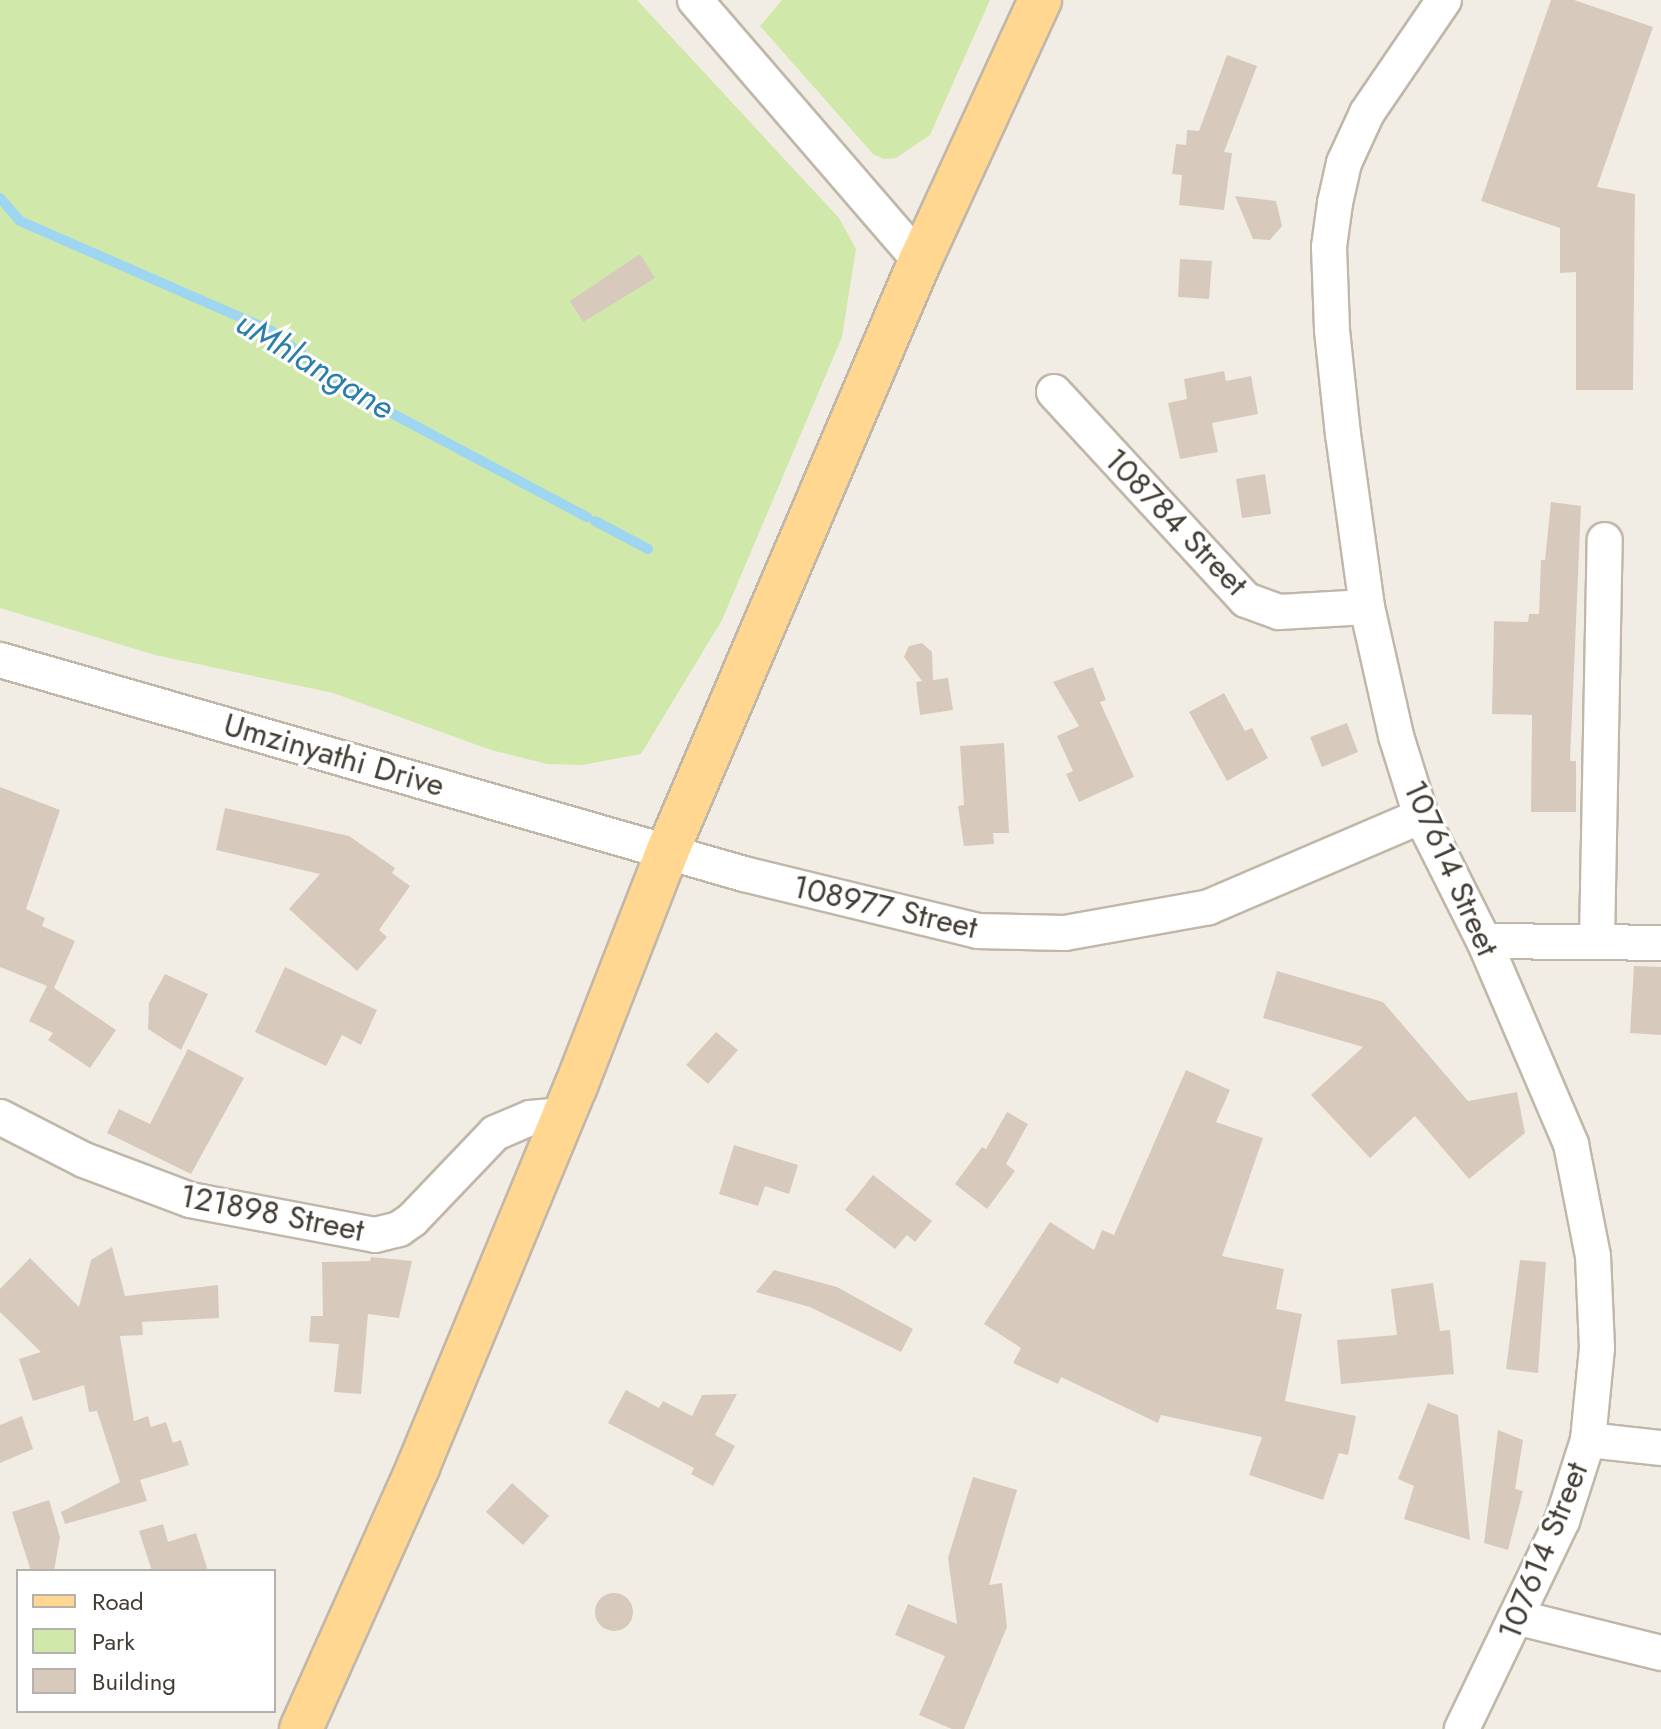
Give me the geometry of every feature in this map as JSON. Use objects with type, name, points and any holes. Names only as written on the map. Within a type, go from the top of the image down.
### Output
[{"type":"main road","points":[[301,1729],[418,1467],[564,1115],[668,850],[920,261],[1040,0]]},
{"type":"street","points":[[695,0],[920,261]]},
{"type":"street","name":"107614 Street","points":[[1444,0],[1367,113],[1344,163],[1329,247],[1332,330],[1367,607],[1396,736],[1421,816],[1484,941],[1571,1144],[1582,1185],[1593,1256],[1597,1348],[1588,1440],[1562,1521],[1520,1618],[1462,1729]]},
{"type":"street","name":"108784 Street","points":[[1054,392],[1246,600],[1279,612],[1367,607]]},
{"type":"street","points":[[1597,941],[1605,540]]},
{"type":"street","name":"Umzinyathi Drive","points":[[0,660],[668,850]]},
{"type":"street","name":"108977 Street","points":[[668,850],[744,874],[977,931],[1065,933],[1209,907],[1421,816]]},
{"type":"street","points":[[1484,941],[1661,943]]},
{"type":"street","name":"121898 Street","points":[[0,1117],[84,1160],[190,1200],[375,1235],[412,1220],[495,1133],[530,1118],[564,1115]]},
{"type":"street","points":[[1588,1440],[1661,1448]]},
{"type":"street","points":[[1520,1618],[1661,1653]]},
{"type":"green space","points":[[0,0],[637,0],[839,218],[856,249],[842,337],[722,620],[641,754],[582,765],[547,764],[491,750],[333,693],[155,655],[0,608]]},
{"type":"green space","points":[[782,0],[990,0],[930,135],[896,158],[884,159],[873,154],[760,26]]},
{"type":"building","points":[[1551,0],[1574,0],[1653,27],[1597,187],[1635,194],[1633,390],[1576,390],[1576,272],[1560,273],[1560,228],[1481,201]]},
{"type":"building","points":[[1227,55],[1257,66],[1224,152],[1232,153],[1224,210],[1179,205],[1182,175],[1172,174],[1176,144],[1186,145],[1187,130],[1199,131]]},
{"type":"building","points":[[1235,196],[1276,201],[1282,226],[1270,240],[1253,239]]},
{"type":"building","points":[[640,254],[655,278],[583,322],[570,301]]},
{"type":"building","points":[[1180,259],[1212,261],[1209,299],[1178,297]]},
{"type":"building","points":[[1224,371],[1226,381],[1251,376],[1258,414],[1212,423],[1218,452],[1180,459],[1168,403],[1187,399],[1184,379]]},
{"type":"building","points":[[1265,474],[1271,514],[1242,518],[1236,479]]},
{"type":"building","points":[[1551,502],[1581,506],[1570,761],[1576,761],[1576,812],[1531,812],[1532,715],[1492,714],[1494,621],[1528,622],[1529,614],[1539,614],[1541,560],[1545,560]]},
{"type":"building","points":[[922,643],[932,652],[933,680],[948,678],[953,710],[920,715],[916,682],[922,681],[904,657],[909,646]]},
{"type":"building","points":[[1093,667],[1106,700],[1100,702],[1134,777],[1079,802],[1066,774],[1073,771],[1057,736],[1079,726],[1053,682]]},
{"type":"building","points":[[1224,693],[1245,731],[1252,728],[1268,758],[1227,781],[1189,712]]},
{"type":"building","points":[[1347,723],[1358,752],[1322,767],[1310,737]]},
{"type":"building","points":[[1004,743],[1009,833],[993,833],[994,844],[964,846],[958,806],[964,805],[960,746]]},
{"type":"building","points":[[0,787],[60,810],[26,909],[45,918],[42,926],[75,941],[54,988],[116,1030],[90,1068],[48,1040],[53,1033],[29,1021],[47,986],[0,967]]},
{"type":"building","points":[[225,808],[349,836],[395,868],[392,873],[410,886],[379,930],[387,937],[357,971],[289,909],[320,874],[216,850]]},
{"type":"building","points":[[1634,966],[1661,967],[1661,1035],[1630,1033]]},
{"type":"building","points":[[285,967],[377,1010],[361,1045],[342,1035],[326,1066],[255,1032]]},
{"type":"building","points":[[1277,971],[1383,1002],[1468,1101],[1517,1092],[1525,1133],[1469,1179],[1415,1116],[1370,1158],[1311,1095],[1363,1047],[1263,1018]]},
{"type":"building","points":[[165,974],[208,994],[181,1050],[148,1029],[149,1003]]},
{"type":"building","points":[[716,1032],[738,1050],[708,1084],[686,1065]]},
{"type":"building","points":[[188,1049],[244,1078],[191,1174],[107,1133],[119,1109],[150,1124]]},
{"type":"building","points":[[1186,1070],[1230,1090],[1216,1122],[1263,1138],[1222,1256],[1284,1269],[1276,1309],[1302,1314],[1285,1401],[1356,1416],[1348,1455],[1339,1453],[1323,1500],[1249,1475],[1262,1437],[1161,1415],[1158,1423],[1061,1377],[1058,1384],[1013,1363],[1021,1348],[984,1324],[1050,1222],[1094,1250],[1102,1230],[1114,1235]]},
{"type":"building","points":[[1007,1112],[1028,1124],[1006,1164],[1015,1171],[987,1209],[955,1184],[982,1147],[986,1149]]},
{"type":"building","points":[[734,1145],[798,1165],[789,1194],[765,1186],[758,1206],[719,1194]]},
{"type":"building","points":[[873,1175],[932,1221],[915,1242],[907,1235],[895,1249],[845,1210]]},
{"type":"building","points":[[112,1247],[125,1296],[218,1285],[219,1318],[142,1322],[143,1335],[120,1336],[134,1421],[148,1416],[151,1427],[166,1422],[173,1443],[181,1440],[189,1465],[140,1480],[147,1501],[65,1524],[61,1512],[120,1482],[97,1411],[89,1412],[84,1385],[33,1401],[19,1359],[41,1352],[0,1312],[0,1289],[30,1258],[79,1307],[91,1260]]},
{"type":"building","points":[[371,1257],[412,1261],[399,1318],[368,1314],[361,1394],[334,1392],[339,1344],[309,1342],[311,1316],[323,1316],[322,1262],[370,1261]]},
{"type":"building","points":[[1520,1260],[1546,1262],[1538,1373],[1506,1369]]},
{"type":"building","points":[[774,1270],[837,1287],[913,1329],[901,1352],[810,1307],[756,1292]]},
{"type":"building","points":[[1433,1283],[1440,1331],[1450,1330],[1454,1374],[1341,1384],[1337,1340],[1397,1335],[1391,1289]]},
{"type":"building","points":[[626,1390],[659,1408],[663,1401],[692,1416],[702,1395],[737,1394],[715,1435],[735,1446],[713,1486],[691,1474],[694,1468],[608,1423]]},
{"type":"building","points":[[1428,1403],[1458,1415],[1470,1540],[1404,1519],[1414,1486],[1398,1479]]},
{"type":"building","points":[[22,1416],[33,1449],[0,1463],[0,1425]]},
{"type":"building","points":[[1498,1430],[1523,1440],[1515,1489],[1523,1491],[1508,1550],[1484,1543]]},
{"type":"building","points":[[973,1477],[1017,1490],[989,1585],[1002,1583],[1007,1627],[964,1729],[952,1729],[919,1715],[945,1656],[895,1635],[908,1604],[957,1624],[948,1558]]},
{"type":"building","points":[[512,1483],[549,1516],[523,1545],[486,1512]]},
{"type":"building","points":[[49,1500],[60,1537],[54,1569],[30,1569],[12,1512]]},
{"type":"building","points":[[163,1524],[168,1542],[196,1533],[207,1569],[151,1569],[139,1531]]},
{"type":"building","points":[[614,1593],[627,1599],[633,1612],[627,1625],[614,1631],[601,1625],[595,1612],[601,1599]]},
{"type":"waterway","name":"uMhlangane","points":[[0,198],[20,221],[270,330],[348,390],[587,517]]},
{"type":"waterway","name":"uMhlangane","points":[[595,521],[648,549]]}]
